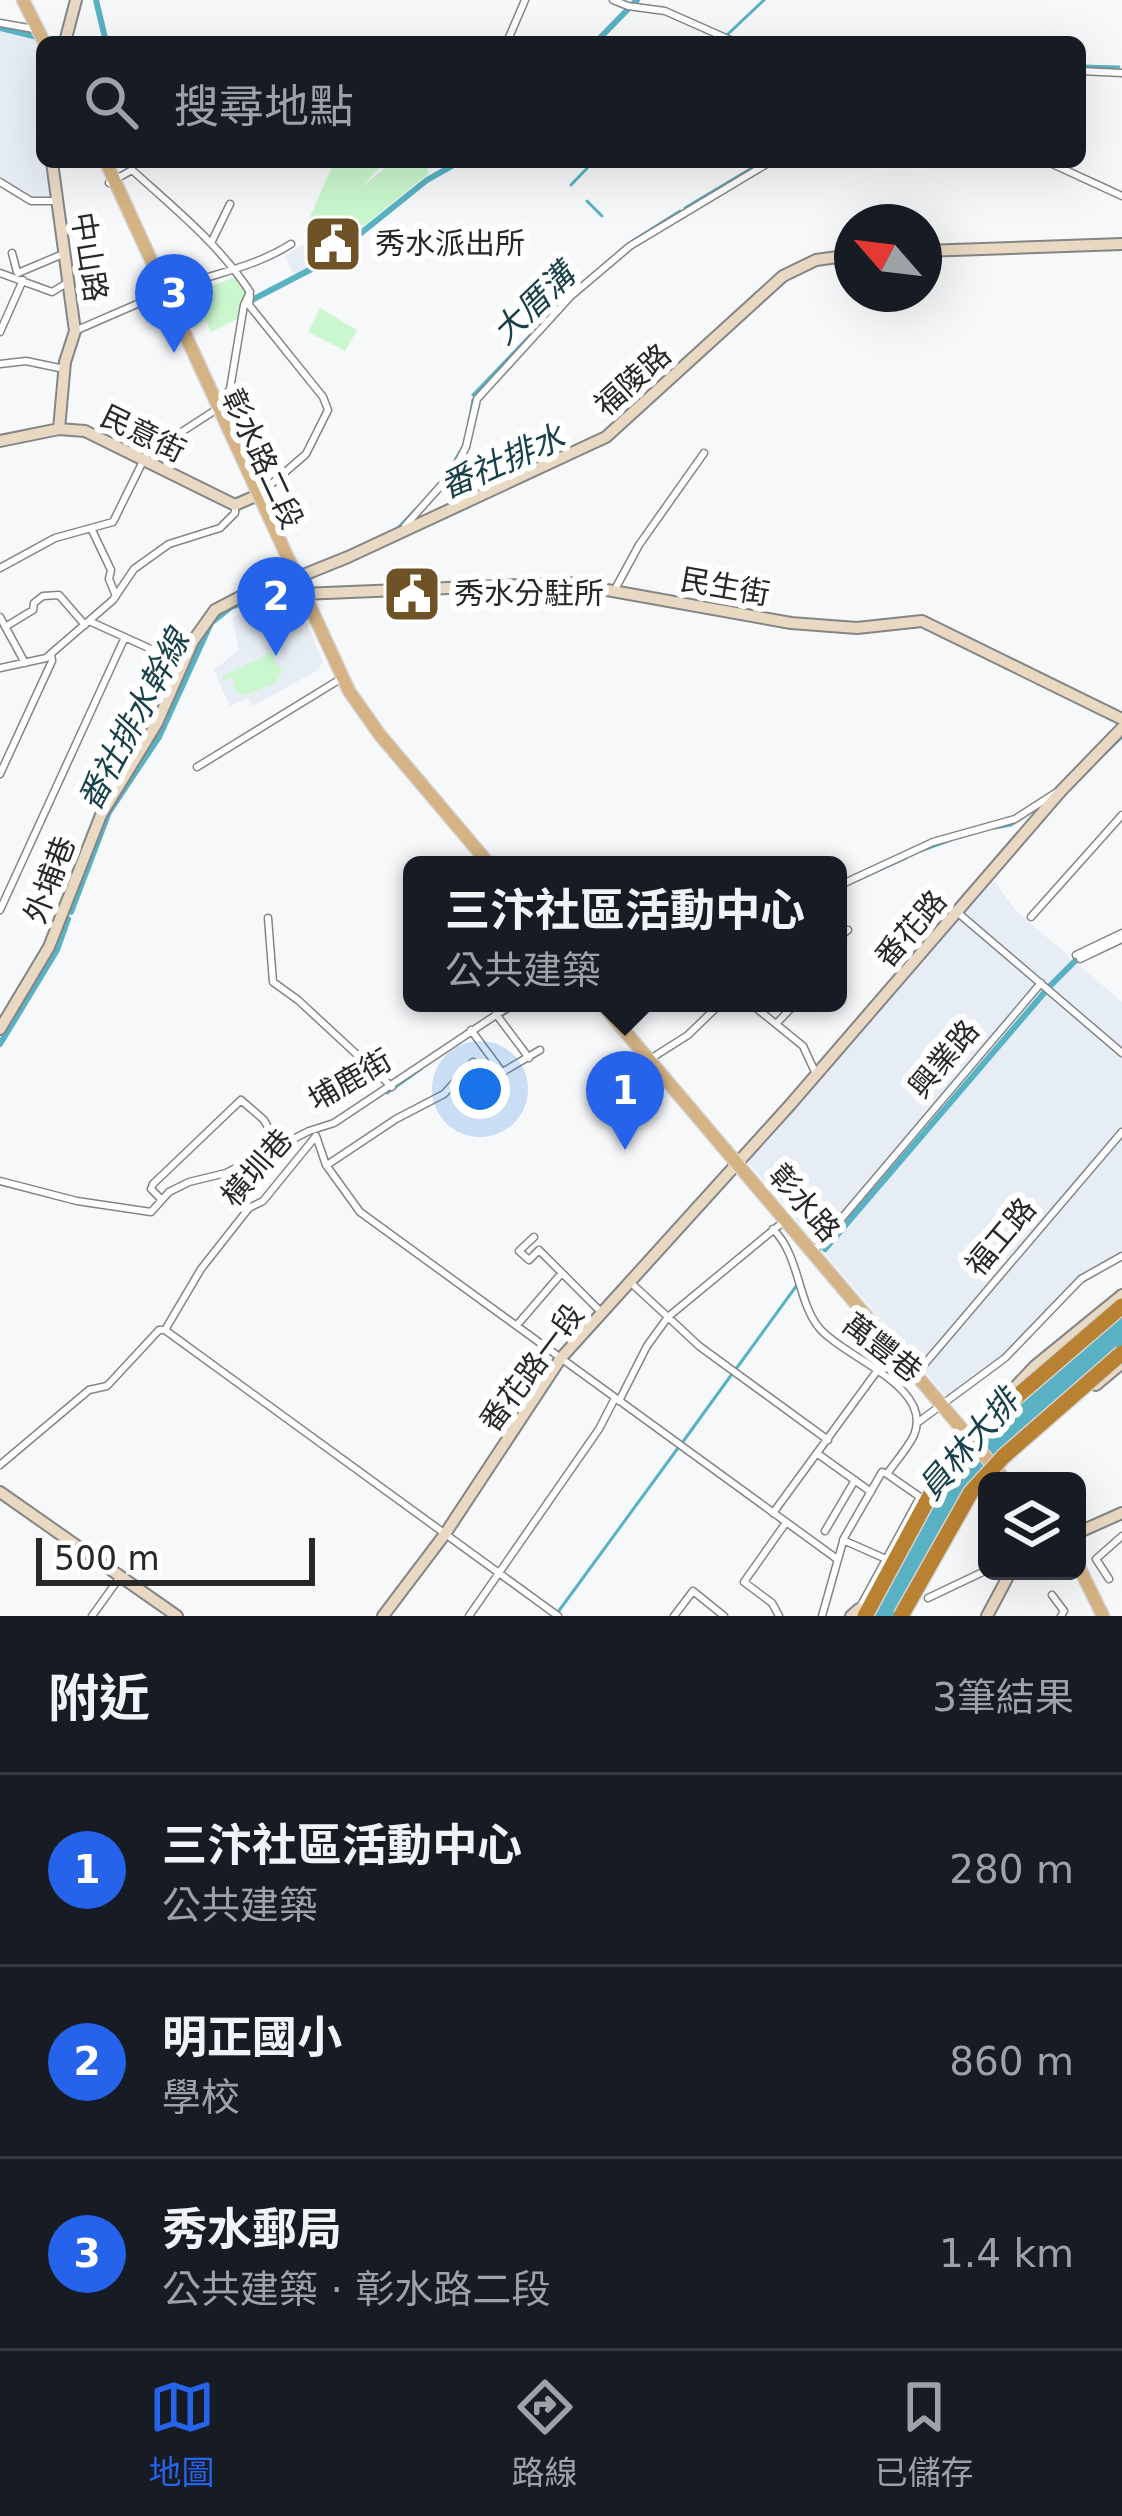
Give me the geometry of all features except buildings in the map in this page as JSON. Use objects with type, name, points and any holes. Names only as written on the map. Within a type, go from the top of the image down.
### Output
[{"type":"highway","points":[[1006,1397],[1122,1301]]},
{"type":"highway","points":[[858,1614],[952,1463],[994,1416],[1122,1301]]},
{"type":"highway","points":[[1041,1431],[1122,1359]]},
{"type":"highway","points":[[904,1616],[942,1537],[971,1492],[1004,1456],[1122,1359]]},
{"type":"main road","points":[[27,0],[43,35]]},
{"type":"main road","name":"彰水路二段","points":[[106,168],[340,679],[479,856]]},
{"type":"main road","name":"彰水路","points":[[613,1012],[655,1056],[786,1220],[816,1249]]},
{"type":"main road","name":"彰水路","points":[[613,1012],[1001,1470]]},
{"type":"main road","points":[[1083,1580],[1100,1616]]},
{"type":"street","points":[[66,36],[76,0]]},
{"type":"street","points":[[510,36],[525,0]]},
{"type":"street","points":[[613,0],[664,11],[721,36]]},
{"type":"street","points":[[0,23],[43,35]]},
{"type":"street","points":[[1086,71],[1122,73]]},
{"type":"street","name":"中山路","points":[[53,168],[75,331],[64,369],[59,429]]},
{"type":"street","points":[[398,533],[453,472],[466,447],[477,399],[571,296],[631,246],[760,168]]},
{"type":"street","points":[[1061,168],[1122,196]]},
{"type":"street","points":[[0,668],[51,655],[116,597],[134,568],[169,544],[220,528],[235,514],[235,505],[255,496],[306,454],[328,410],[323,397],[249,305],[250,292],[212,243],[132,170],[111,181]]},
{"type":"street","points":[[0,182],[31,201],[57,201]]},
{"type":"street","points":[[212,243],[230,204]]},
{"type":"street","points":[[75,331],[162,293],[234,267],[256,265],[291,244]]},
{"type":"street","points":[[942,250],[1122,244]]},
{"type":"street","points":[[20,278],[66,252]]},
{"type":"street","points":[[0,332],[20,278],[12,253]]},
{"type":"street","name":"福陵路","points":[[296,584],[614,436],[783,276],[816,260],[834,258]]},
{"type":"street","points":[[0,273],[52,292],[70,281]]},
{"type":"street","points":[[0,568],[55,538],[113,522],[154,447],[216,409],[230,388],[250,292]]},
{"type":"street","points":[[0,364],[26,361],[64,369]]},
{"type":"street","name":"民意街","points":[[0,441],[59,429],[85,431],[235,505]]},
{"type":"street","points":[[614,591],[639,545],[704,453]]},
{"type":"street","points":[[91,528],[111,570],[109,579],[116,597]]},
{"type":"street","name":"民生街","points":[[296,584],[547,583],[791,623],[857,628],[922,621],[1122,718]]},
{"type":"street","name":"外埔巷","points":[[0,1029],[50,947],[100,815],[142,748],[203,622],[214,610],[259,587],[296,584]]},
{"type":"street","points":[[5,627],[33,610],[34,602],[43,596],[59,595],[87,623],[184,664]]},
{"type":"street","points":[[0,617],[25,663]]},
{"type":"street","points":[[0,910],[124,637]]},
{"type":"street","points":[[0,774],[51,655]]},
{"type":"street","points":[[197,766],[340,679]]},
{"type":"street","name":"番花路","points":[[740,1161],[1061,791],[1122,728]]},
{"type":"street","points":[[847,882],[933,842],[1015,819],[1061,791]]},
{"type":"street","points":[[1031,916],[1122,815]]},
{"type":"street","points":[[957,912],[1122,1053]]},
{"type":"street","points":[[268,918],[273,982],[392,1087]]},
{"type":"street","points":[[1078,957],[1122,936]]},
{"type":"street","name":"興業路","points":[[816,1249],[1040,983]]},
{"type":"street","name":"埔鹿街","points":[[0,1181],[151,1212],[189,1182],[226,1173],[334,1123],[499,1012]]},
{"type":"street","points":[[655,1056],[711,1012]]},
{"type":"street","points":[[761,1012],[809,1052],[816,1074]]},
{"type":"street","points":[[776,1024],[787,1012]]},
{"type":"street","points":[[496,1014],[529,1058]]},
{"type":"street","points":[[472,1030],[502,1072]]},
{"type":"street","points":[[489,1080],[540,1050]]},
{"type":"street","points":[[326,1165],[396,1119],[434,1101],[473,1062]]},
{"type":"street","points":[[162,1200],[151,1190],[153,1184],[241,1100],[264,1120],[279,1147]]},
{"type":"street","name":"福工路","points":[[918,1371],[1122,1132]]},
{"type":"street","name":"橫圳巷","points":[[0,1465],[89,1390],[106,1386],[164,1330],[201,1269],[316,1136],[326,1165],[359,1211],[617,1400]]},
{"type":"street","name":"番花路一段","points":[[383,1616],[445,1534],[561,1358],[740,1161]]},
{"type":"street","points":[[469,1616],[599,1429],[668,1318],[786,1220]]},
{"type":"street","name":"萬豐巷","points":[[773,1229],[784,1241],[820,1330],[878,1371],[915,1405],[917,1423],[911,1440],[887,1474],[882,1472],[843,1540],[822,1616]]},
{"type":"street","points":[[534,1237],[520,1251],[529,1260],[538,1250],[602,1313]]},
{"type":"street","points":[[917,1423],[1005,1358],[1081,1279],[1122,1256]]},
{"type":"street","points":[[517,1326],[561,1274]]},
{"type":"street","points":[[630,1282],[699,1346],[828,1440]]},
{"type":"street","points":[[858,1614],[924,1495],[1006,1397],[1035,1366],[1122,1301]]},
{"type":"street","points":[[164,1330],[558,1616]]},
{"type":"street","points":[[904,1616],[979,1490],[1122,1359]]},
{"type":"street","points":[[773,1514],[878,1371]]},
{"type":"street","points":[[617,1400],[837,1559]]},
{"type":"street","points":[[818,1454],[871,1492]]},
{"type":"street","points":[[858,1614],[920,1497],[887,1474]]},
{"type":"street","points":[[825,1531],[855,1480]]},
{"type":"street","points":[[0,1492],[177,1616]]},
{"type":"street","points":[[1086,1529],[1122,1514]]},
{"type":"street","points":[[774,1614],[772,1603],[744,1582],[786,1523]]},
{"type":"street","points":[[843,1540],[886,1558]]},
{"type":"street","points":[[1109,1579],[1096,1559],[1120,1540]]},
{"type":"street","points":[[928,1598],[978,1574]]},
{"type":"street","points":[[92,1616],[120,1576]]},
{"type":"street","points":[[987,1616],[1006,1580]]},
{"type":"street","points":[[674,1616],[693,1591],[724,1616]]},
{"type":"street","points":[[1052,1594],[1064,1611],[1061,1616]]},
{"type":"shaded area","points":[[0,29],[36,37],[36,168],[48,168],[53,197],[35,199],[0,178]]},
{"type":"shaded area","points":[[309,241],[322,261],[295,277],[285,256]]},
{"type":"shaded area","points":[[272,600],[286,630],[306,621],[323,662],[318,670],[252,706],[248,698],[230,706],[214,670],[239,650],[232,618]]},
{"type":"shaded area","points":[[993,879],[1015,910],[1122,1002],[1122,1256],[1082,1277],[1005,1358],[947,1398],[748,1162]]},
{"type":"green space","points":[[331,168],[379,168],[361,188],[385,168],[428,168],[428,174],[340,245],[327,224],[330,220],[303,233]]},
{"type":"green space","points":[[236,277],[246,293],[239,318],[211,332],[206,321],[193,329],[189,324],[182,326],[170,300]]},
{"type":"green space","points":[[320,308],[357,330],[345,351],[308,332]]},
{"type":"green space","points":[[277,650],[279,654],[272,658],[282,670],[276,683],[244,695],[235,691],[232,677],[223,680],[222,676]]},
{"type":"water","points":[[1122,1317],[1122,1349],[987,1472],[978,1472],[978,1480],[896,1616],[871,1616],[952,1473],[988,1432]]},
{"type":"waterway","points":[[96,0],[105,36]]},
{"type":"waterway","points":[[602,36],[637,0]]},
{"type":"waterway","points":[[727,35],[764,0]]},
{"type":"waterway","points":[[0,28],[36,37]]},
{"type":"waterway","name":"大厝溝","points":[[1086,66],[1119,67]]},
{"type":"waterway","points":[[250,301],[325,262],[448,168]]},
{"type":"waterway","points":[[571,185],[587,168]]},
{"type":"waterway","name":"大厝溝","points":[[685,208],[752,168]]},
{"type":"waterway","points":[[587,201],[602,216]]},
{"type":"waterway","name":"大厝溝","points":[[631,242],[680,211]]},
{"type":"waterway","name":"大厝溝","points":[[473,395],[566,298]]},
{"type":"waterway","name":"大厝溝","points":[[469,422],[473,400]]},
{"type":"waterway","name":"大厝溝","points":[[446,476],[465,443]]},
{"type":"waterway","name":"大厝溝","points":[[397,529],[415,510]]},
{"type":"waterway","name":"番社排水幹線","points":[[71,912],[109,812],[159,737],[211,623],[231,607],[283,587]]},
{"type":"waterway","points":[[1063,794],[1122,737]]},
{"type":"waterway","points":[[995,828],[1011,825],[1034,810]]},
{"type":"waterway","points":[[920,851],[951,840]]},
{"type":"waterway","points":[[847,885],[906,858]]},
{"type":"waterway","name":"番社排水幹線","points":[[0,1044],[57,950],[68,919]]},
{"type":"waterway","points":[[825,1249],[1080,956]]},
{"type":"waterway","points":[[499,1017],[508,1012]]},
{"type":"waterway","points":[[387,1093],[421,1069]]},
{"type":"waterway","points":[[736,1369],[797,1285]]},
{"type":"waterway","points":[[682,1443],[732,1374]]},
{"type":"waterway","points":[[558,1612],[678,1448]]},
{"type":"place","name":"秀水派出所","points":[[333,244]]},
{"type":"place","name":"秀水郵局","points":[[174,353]]},
{"type":"place","name":"秀水分駐所","points":[[412,594]]},
{"type":"place","name":"明正國小","points":[[276,656]]},
{"type":"place","name":"三汴社區活動中心","points":[[625,1150]]},
{"type":"water label","name":"番社排水","points":[[502,461]]},
{"type":"water label","name":"員林大排","points":[[968,1444]]}]
